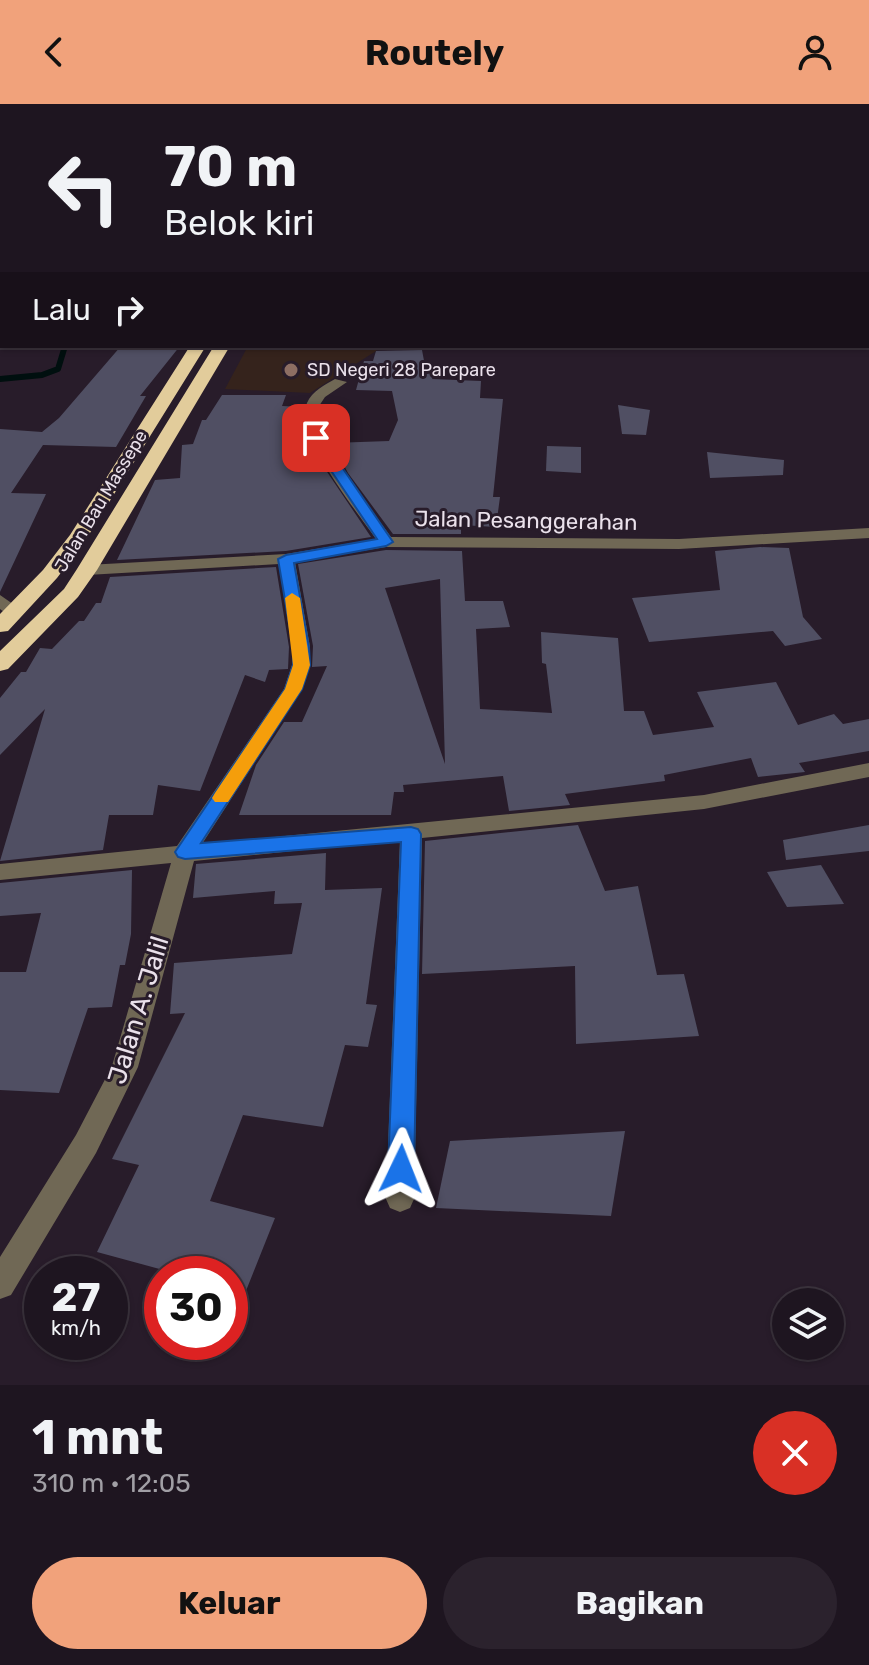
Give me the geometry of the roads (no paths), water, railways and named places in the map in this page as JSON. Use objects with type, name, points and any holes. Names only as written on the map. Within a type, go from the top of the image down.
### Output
[{"type":"highway","name":"Jalan Bau Massepe","points":[[0,626],[7,606],[50,574],[78,537],[197,348]]},
{"type":"highway","name":"Jalan Bau Massepe","points":[[0,664],[71,593],[221,348]]},
{"type":"street","points":[[340,382],[317,395],[310,410],[316,438],[386,542]]},
{"type":"street","name":"Jalan Pesanggerahan","points":[[87,570],[286,559],[386,542],[679,544],[869,533]]},
{"type":"street","name":"Jalan A. Jalil","points":[[0,1284],[86,1144],[125,1067],[185,852],[293,689],[301,665],[301,647],[286,559]]},
{"type":"street","points":[[0,872],[185,852],[411,834],[704,802],[869,770]]},
{"type":"street","points":[[400,1199],[411,834]]},
{"type":"waterway","points":[[0,379],[42,375],[58,369],[64,348]]},
{"type":"place","name":"SD Negeri 28 Parepare","points":[[291,370]]}]
